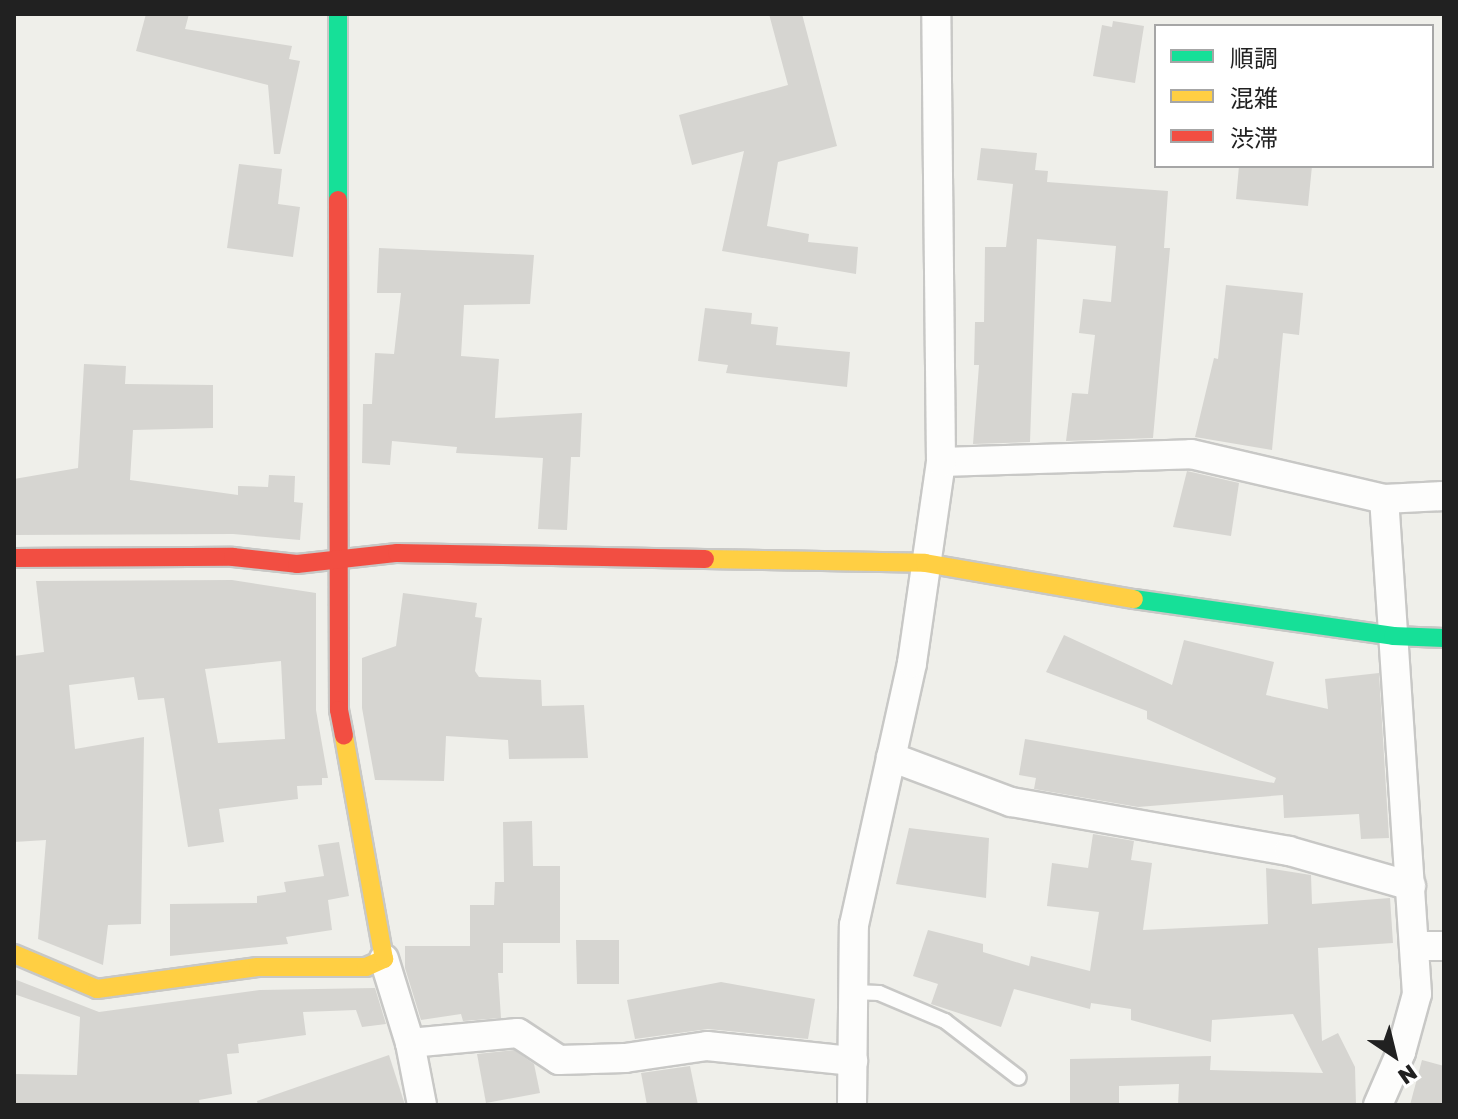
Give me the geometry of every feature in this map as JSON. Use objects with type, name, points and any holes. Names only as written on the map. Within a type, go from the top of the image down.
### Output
[{"type":"street","points":[[338,14],[335,559],[339,710],[384,959],[410,1043],[422,1105]]},
{"type":"street","points":[[852,1105],[854,925],[912,663],[941,462],[936,14]]},
{"type":"street","points":[[941,462],[1191,454],[1384,499],[1444,496]]},
{"type":"street","points":[[1378,1105],[1401,1052],[1417,994],[1384,499]]},
{"type":"street","points":[[14,558],[233,557],[297,564],[397,553],[925,563],[1082,592],[1393,636],[1444,638]]},
{"type":"street","points":[[891,757],[1011,802],[1289,851],[1411,886]]},
{"type":"street","points":[[1415,946],[1444,946]]},
{"type":"street","points":[[14,954],[97,989],[258,967],[366,967],[384,959]]},
{"type":"street","points":[[410,1043],[518,1033],[559,1060],[625,1058],[707,1046],[853,1061]]},
{"type":"lane","points":[[853,992],[879,993],[945,1021],[1019,1078]]},
{"type":"building","points":[[146,14],[189,14],[185,29],[292,46],[289,59],[300,61],[280,154],[274,154],[268,85],[136,51]]},
{"type":"building","points":[[769,14],[802,14],[837,146],[778,162],[767,226],[809,234],[808,242],[858,247],[856,274],[722,251],[744,151],[692,165],[679,115],[788,85]]},
{"type":"building","points":[[1113,21],[1144,26],[1135,83],[1093,76],[1102,25],[1112,27]]},
{"type":"building","points":[[981,148],[1037,153],[1035,170],[1048,171],[1047,182],[1168,191],[1164,248],[1170,248],[1153,438],[1066,441],[1072,393],[1088,394],[1095,335],[1079,333],[1083,299],[1111,302],[1116,246],[1037,239],[1030,442],[973,444],[979,365],[974,365],[975,322],[984,322],[985,247],[1006,247],[1013,184],[977,180]]},
{"type":"building","points":[[239,164],[282,169],[278,204],[300,207],[293,257],[227,248]]},
{"type":"building","points":[[1239,168],[1312,168],[1308,206],[1236,199]]},
{"type":"building","points":[[379,248],[534,255],[530,304],[464,305],[461,356],[499,359],[495,418],[582,413],[580,457],[571,457],[567,530],[538,529],[543,458],[456,453],[457,447],[392,441],[390,465],[362,463],[363,404],[372,404],[375,353],[394,354],[401,293],[377,293]]},
{"type":"building","points":[[1226,285],[1303,293],[1299,335],[1283,333],[1272,450],[1195,437],[1214,358],[1218,359]]},
{"type":"building","points":[[705,308],[752,313],[751,324],[778,327],[776,345],[850,352],[847,387],[726,373],[728,365],[698,361]]},
{"type":"building","points":[[84,364],[126,366],[125,384],[213,385],[213,428],[133,430],[130,480],[238,495],[238,486],[268,487],[269,475],[295,476],[294,502],[303,503],[300,540],[233,534],[14,535],[14,479],[78,468]]},
{"type":"building","points":[[1187,471],[1239,483],[1231,536],[1173,527]]},
{"type":"building","points":[[232,580],[316,593],[316,710],[328,778],[322,778],[322,785],[297,786],[298,799],[219,809],[224,842],[188,847],[164,698],[138,700],[134,677],[69,685],[75,749],[144,737],[141,924],[108,925],[103,965],[38,939],[46,840],[14,842],[14,656],[44,652],[36,581]],"holes":[[[281,661],[285,739],[218,743],[205,669]]]},
{"type":"building","points":[[403,593],[477,603],[475,617],[482,618],[475,671],[479,677],[541,680],[542,706],[584,705],[588,758],[509,759],[508,740],[446,736],[444,781],[375,780],[362,708],[362,658],[396,646]]},
{"type":"building","points":[[1064,635],[1172,685],[1184,640],[1274,662],[1266,695],[1328,709],[1325,679],[1379,673],[1389,838],[1361,839],[1359,814],[1284,818],[1283,795],[1138,807],[1034,789],[1036,778],[1019,775],[1025,739],[1274,783],[1276,778],[1147,719],[1147,711],[1046,672]]},
{"type":"building","points":[[532,821],[533,866],[560,866],[560,943],[503,943],[503,973],[498,973],[501,1018],[463,1021],[461,1014],[421,1020],[405,968],[405,946],[470,946],[470,905],[494,905],[495,882],[504,882],[503,822]]},
{"type":"building","points":[[909,828],[989,838],[986,898],[896,884]]},
{"type":"building","points":[[1093,834],[1134,841],[1131,860],[1152,863],[1143,930],[1268,924],[1266,868],[1311,875],[1312,904],[1390,898],[1393,943],[1318,948],[1322,1041],[1338,1033],[1355,1067],[1356,1105],[1178,1105],[1179,1084],[1119,1086],[1119,1105],[1070,1105],[1070,1059],[1211,1056],[1210,1070],[1323,1073],[1293,1014],[1212,1020],[1211,1042],[1131,1020],[1131,1009],[1091,1003],[1090,1009],[1014,989],[1001,1027],[931,1004],[938,984],[913,976],[928,930],[983,944],[983,952],[1029,966],[1031,956],[1090,971],[1099,912],[1047,906],[1052,863],[1088,868]]},
{"type":"building","points":[[339,842],[349,896],[328,900],[332,930],[286,937],[288,944],[170,956],[170,904],[257,903],[257,896],[286,892],[284,882],[324,876],[318,845]]},
{"type":"building","points":[[576,940],[619,940],[619,984],[577,984]]},
{"type":"building","points":[[14,979],[99,1012],[260,990],[375,988],[386,1024],[362,1027],[356,1010],[303,1012],[306,1035],[238,1044],[239,1053],[227,1054],[232,1094],[199,1100],[200,1105],[14,1105],[14,1074],[77,1075],[80,1017],[14,994]]},
{"type":"building","points":[[721,982],[815,999],[808,1039],[708,1029],[635,1039],[627,1000]]},
{"type":"building","points":[[514,1050],[534,1064],[540,1093],[486,1103],[477,1054]]},
{"type":"building","points":[[389,1055],[405,1105],[258,1105],[257,1101]]},
{"type":"building","points":[[1422,1060],[1444,1066],[1444,1105],[1410,1105]]},
{"type":"building","points":[[690,1066],[698,1105],[647,1105],[641,1073]]},
{"type":"traffic: fast","points":[[338,14],[338,200]]},
{"type":"traffic: fast","points":[[1134,599],[1393,636],[1444,638]]},
{"type":"traffic: slow","points":[[705,559],[925,563],[1134,599]]},
{"type":"traffic: slow","points":[[14,954],[97,989],[258,967],[366,967],[384,959],[344,736]]},
{"type":"traffic: jam","points":[[338,200],[339,710],[344,736]]},
{"type":"traffic: jam","points":[[14,558],[233,557],[297,564],[397,553],[705,559]]}]
